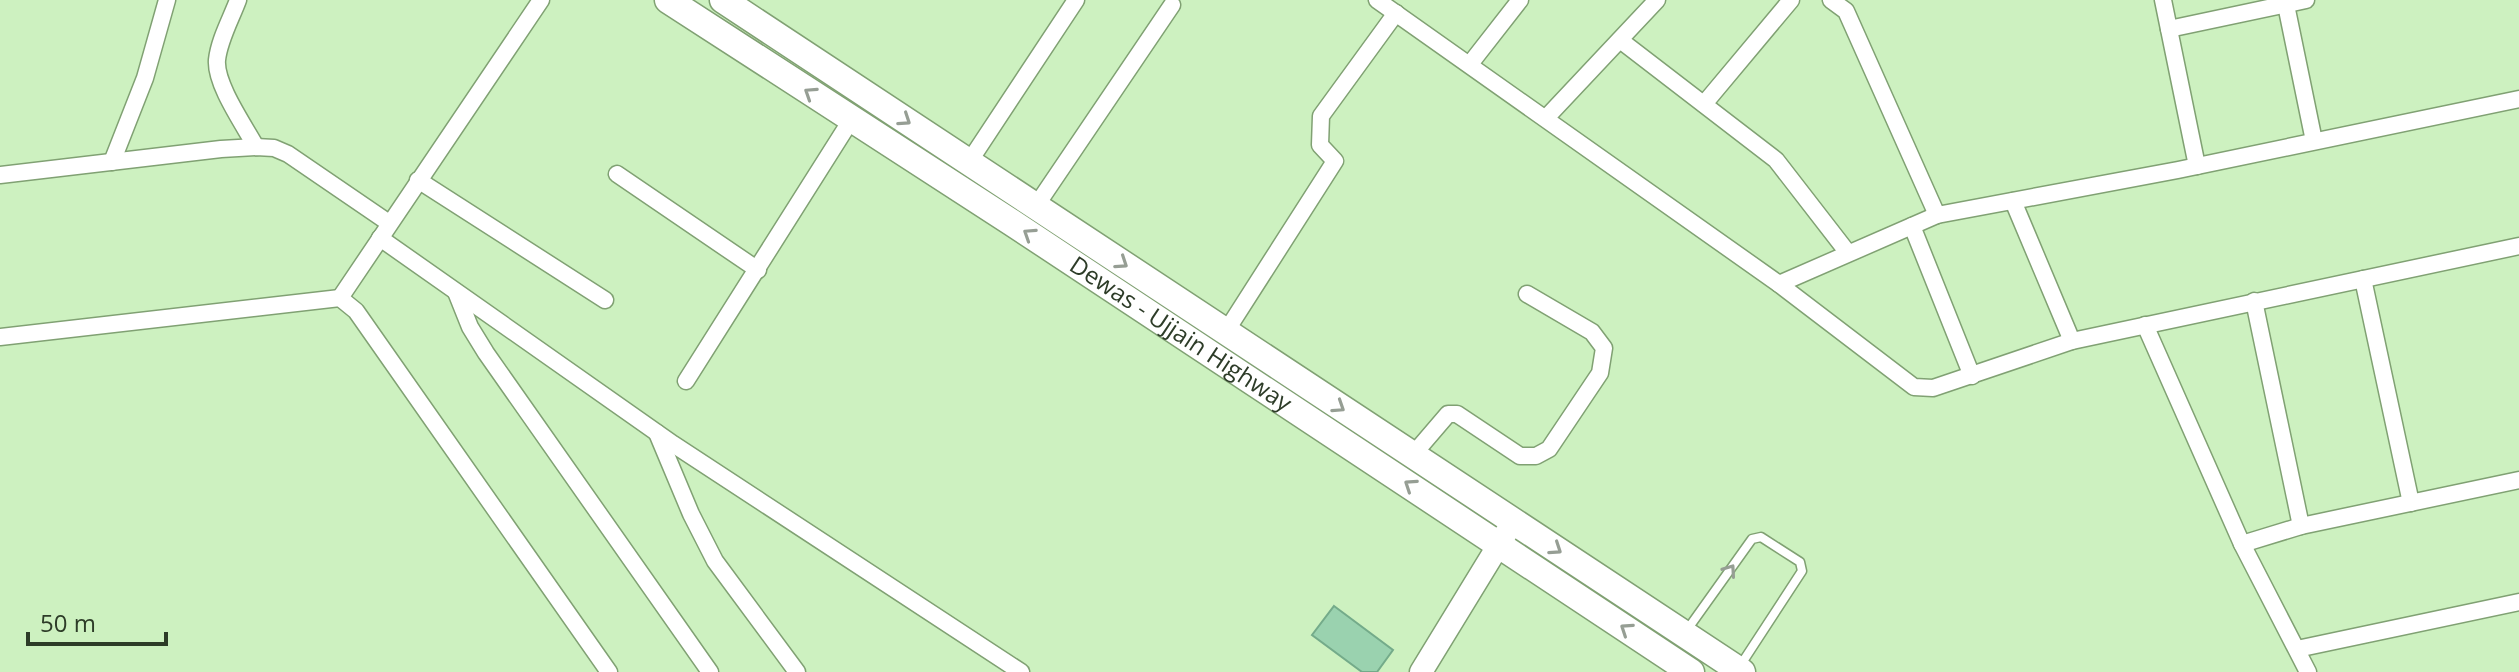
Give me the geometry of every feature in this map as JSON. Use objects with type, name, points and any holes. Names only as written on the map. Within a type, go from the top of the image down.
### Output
[{"type":"main road","name":"Dewas - Ujjain Highway","points":[[668,0],[1011,222],[1691,672]]},
{"type":"main road","name":"Dewas - Ujjain Highway","points":[[723,0],[1740,671]]},
{"type":"street","points":[[112,162],[145,78],[167,0]]},
{"type":"street","points":[[238,0],[217,56],[217,67],[221,84],[256,147]]},
{"type":"street","points":[[340,298],[541,0]]},
{"type":"street","points":[[969,162],[1076,0]]},
{"type":"street","points":[[1377,0],[1779,284],[1914,387],[1933,388],[2072,341],[2519,246]]},
{"type":"street","points":[[1470,64],[1520,0]]},
{"type":"street","points":[[1546,118],[1657,0]]},
{"type":"street","points":[[1704,104],[1791,0]]},
{"type":"street","points":[[1831,0],[1846,11],[1937,215]]},
{"type":"street","points":[[1846,11],[1860,0]]},
{"type":"street","points":[[2163,0],[2197,166]]},
{"type":"street","points":[[2169,29],[2306,0]]},
{"type":"street","points":[[2286,2],[2314,141]]},
{"type":"street","points":[[1036,206],[1172,5]]},
{"type":"street","points":[[1225,333],[1335,161],[1320,145],[1321,116],[1396,13]]},
{"type":"street","points":[[1620,40],[1776,160],[1848,253]]},
{"type":"street","points":[[1779,284],[1937,215],[2197,166],[2519,99]]},
{"type":"street","points":[[686,381],[851,120]]},
{"type":"street","points":[[0,175],[256,147],[274,148],[288,154],[389,223]]},
{"type":"street","points":[[617,174],[758,270]]},
{"type":"street","points":[[418,180],[605,300]]},
{"type":"street","points":[[2013,201],[2072,341]]},
{"type":"street","points":[[1912,226],[1972,376]]},
{"type":"street","points":[[380,238],[657,433],[1021,672]]},
{"type":"street","points":[[2363,279],[2411,503]]},
{"type":"street","points":[[455,291],[470,327],[486,353],[710,672]]},
{"type":"street","points":[[1412,456],[1448,414],[1457,414],[1520,456],[1536,456],[1549,449],[1600,373],[1604,348],[1592,332],[1527,294]]},
{"type":"street","points":[[0,337],[340,298],[356,311],[609,672]]},
{"type":"street","points":[[2254,301],[2301,526]]},
{"type":"street","points":[[2145,325],[2242,544],[2308,672]]},
{"type":"street","points":[[657,433],[691,514],[715,561],[797,672]]},
{"type":"street","points":[[2242,544],[2301,526],[2519,480]]},
{"type":"street","points":[[1421,672],[1513,520]]},
{"type":"street","points":[[2297,649],[2519,606]]},
{"type":"lane","points":[[1684,634],[1752,539],[1761,537],[1800,562],[1802,571],[1740,671]]},
{"type":"building","points":[[1334,606],[1393,650],[1377,672],[1362,672],[1312,635]]}]
